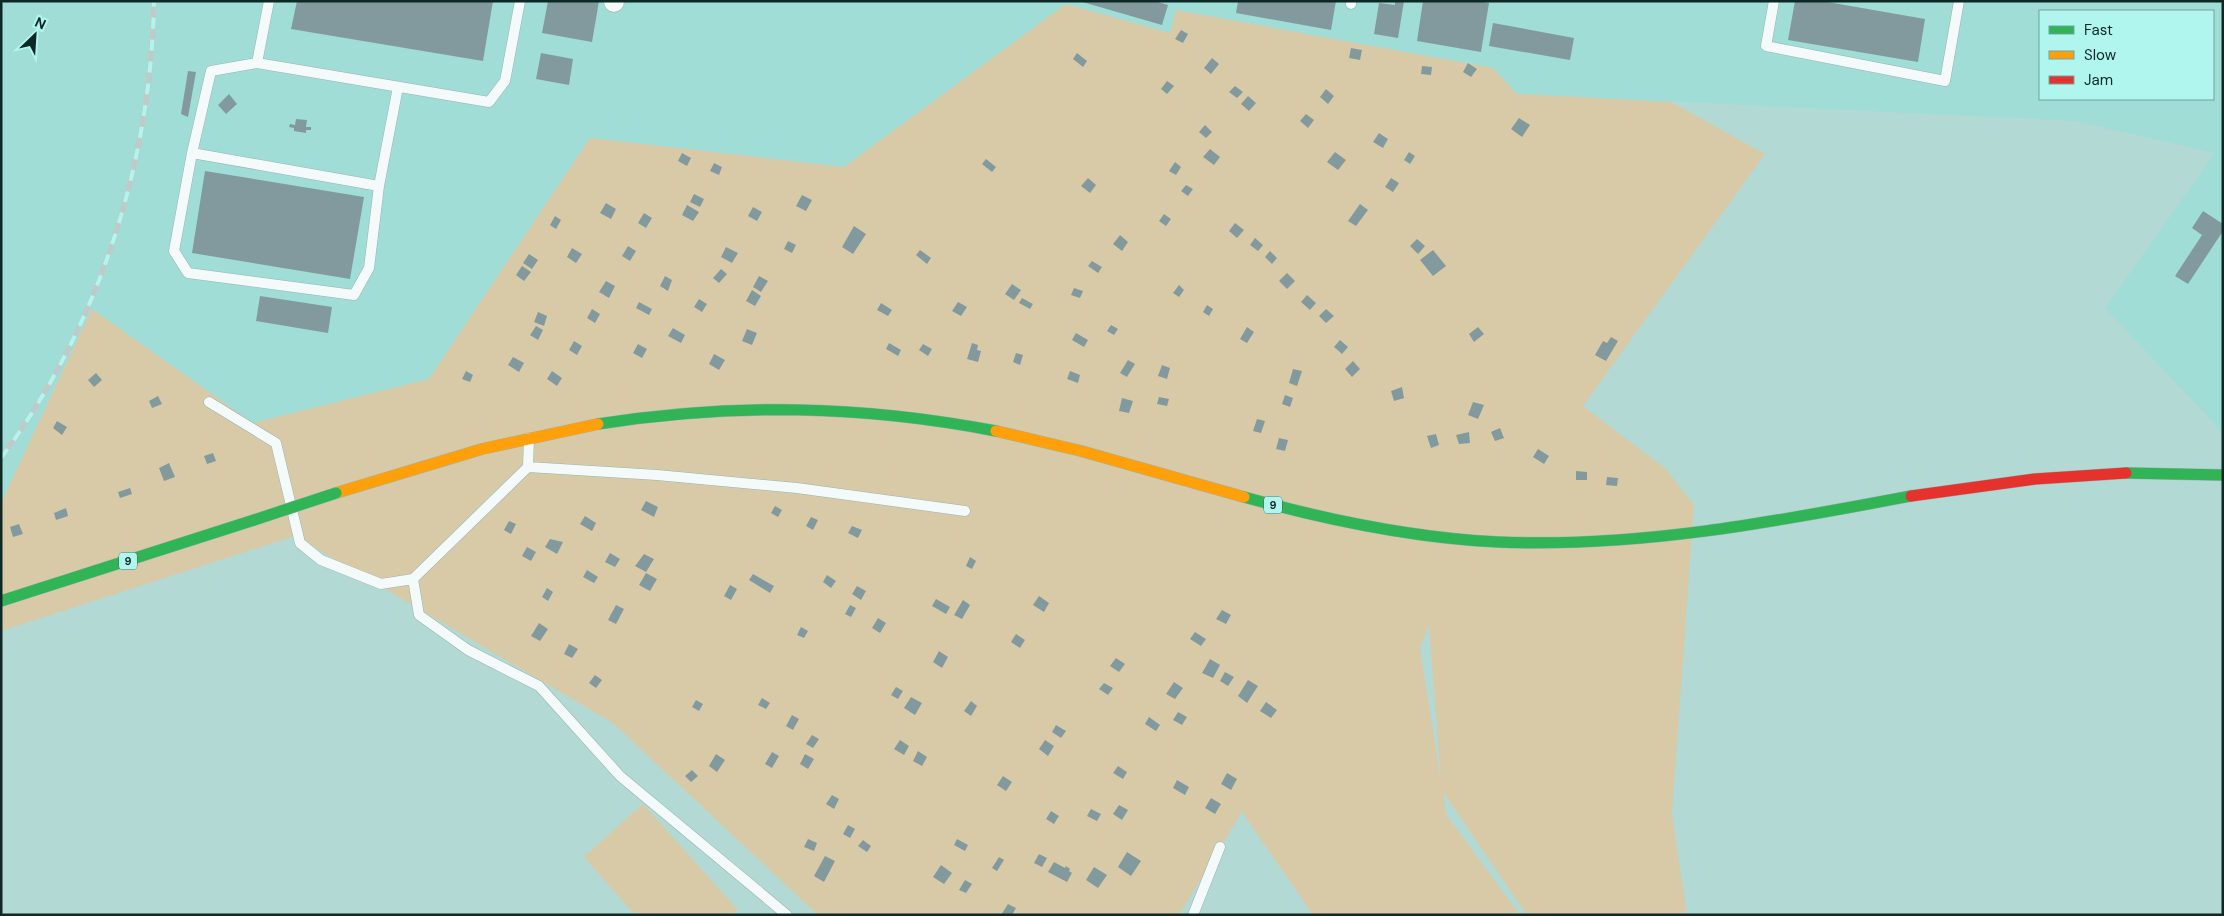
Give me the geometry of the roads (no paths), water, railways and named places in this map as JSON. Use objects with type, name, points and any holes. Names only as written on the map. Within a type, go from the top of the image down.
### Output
[{"type":"main road","name":"9","points":[[1,601],[336,493],[529,437],[611,421],[737,409],[810,409],[895,414],[1000,431],[1084,451],[1343,522],[1400,532],[1520,543],[1618,541],[1690,534],[1756,525],[1970,486],[2050,477],[2168,472],[2223,475]]},
{"type":"lane","points":[[257,63],[269,1]]},
{"type":"lane","points":[[398,86],[379,186],[369,268],[354,295],[188,273],[174,251],[192,153],[211,71],[257,63],[398,86],[489,102],[506,82],[520,1]]},
{"type":"lane","points":[[1774,1],[1766,46],[1945,81],[1959,1]]},
{"type":"lane","points":[[192,153],[379,186]]},
{"type":"lane","points":[[209,402],[276,443],[300,543],[321,560],[381,584],[413,579],[528,467],[529,437]]},
{"type":"lane","points":[[528,467],[656,475],[797,488],[965,511]]},
{"type":"lane","points":[[413,579],[419,615],[468,650],[539,686],[620,776],[787,915]]},
{"type":"lane","points":[[1193,915],[1220,847]]},
{"type":"railway","points":[[1,458],[36,407],[66,354],[92,298],[113,241],[130,182],[143,123],[151,62],[154,1]]}]
